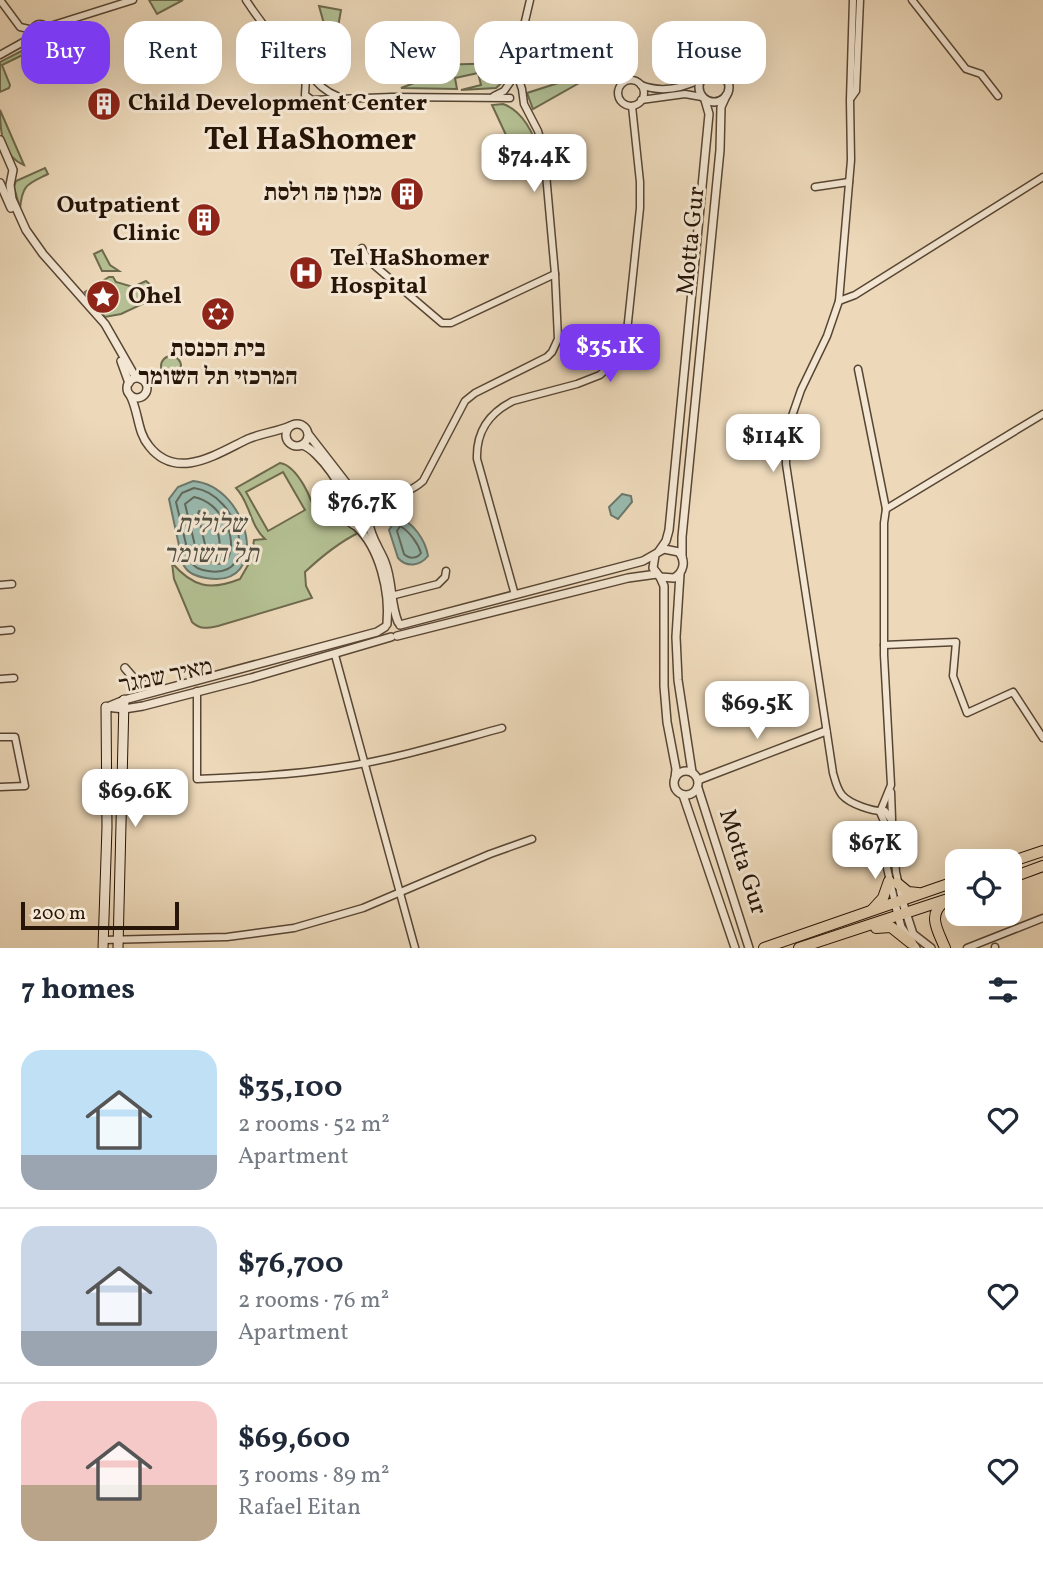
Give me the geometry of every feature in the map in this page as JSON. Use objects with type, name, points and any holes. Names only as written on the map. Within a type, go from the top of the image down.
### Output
[{"type":"main road","points":[[118,944],[124,705]]},
{"type":"main road","points":[[103,944],[107,707]]},
{"type":"main road","points":[[1022,858],[1043,850]]},
{"type":"main road","points":[[1022,874],[1043,866]]},
{"type":"main road","points":[[870,911],[883,898],[893,882],[908,892],[922,893]]},
{"type":"main road","points":[[764,948],[945,885]]},
{"type":"main road","points":[[799,948],[945,900]]},
{"type":"main road","points":[[945,902],[935,912],[934,917],[945,948]]},
{"type":"main road","points":[[812,948],[886,926],[896,930],[914,945]]},
{"type":"street","points":[[0,0],[21,27]]},
{"type":"street","points":[[66,21],[134,0]]},
{"type":"street","points":[[246,0],[259,21]]},
{"type":"street","points":[[525,21],[530,0]]},
{"type":"street","points":[[853,0],[851,160],[839,301],[827,336],[801,390],[786,444],[788,485],[833,773],[843,796],[880,812],[885,811],[892,821]]},
{"type":"street","points":[[850,100],[856,90],[860,0]]},
{"type":"street","points":[[912,0],[966,69],[981,74],[998,96]]},
{"type":"street","points":[[0,55],[21,41]]},
{"type":"street","points":[[632,106],[621,101],[619,88],[630,81],[658,90],[686,84]]},
{"type":"street","points":[[346,98],[334,95],[317,84],[305,86],[306,97],[316,99],[512,99],[520,97],[522,89]]},
{"type":"street","points":[[316,99],[321,91],[317,84]]},
{"type":"street","points":[[510,84],[507,94],[526,110]]},
{"type":"street","points":[[489,97],[514,84],[522,89]]},
{"type":"street","points":[[348,508],[354,503],[387,501],[414,488],[422,481],[459,410],[470,396],[540,362],[552,352],[558,332],[544,152],[526,110],[520,84]]},
{"type":"street","name":"Motta Gur","points":[[657,553],[666,541],[669,530],[709,114],[699,84]]},
{"type":"street","points":[[632,106],[641,100],[685,94],[715,102],[726,96],[729,84]]},
{"type":"street","points":[[641,85],[641,100]]},
{"type":"street","name":"Motta Gur","points":[[682,557],[720,150],[721,107],[726,96]]},
{"type":"street","points":[[515,595],[481,474],[478,439],[486,422],[503,406],[590,380],[608,369],[621,352],[628,330],[640,208],[632,106]]},
{"type":"street","points":[[0,141],[13,174],[10,185],[12,198],[33,242],[105,325],[133,373],[145,383],[146,393],[139,406],[138,423]]},
{"type":"street","points":[[0,163],[10,164]]},
{"type":"street","points":[[839,301],[855,295],[1043,177]]},
{"type":"street","points":[[0,182],[5,184],[12,180]]},
{"type":"street","points":[[0,182],[22,233],[39,257],[104,331],[124,366],[129,383],[127,390],[142,436],[151,450],[167,460],[182,463],[204,461],[254,437],[296,424],[303,425],[370,509],[371,531],[386,563],[391,596],[401,630],[394,636],[386,632],[388,611],[380,568],[363,534],[348,519],[344,493],[310,448],[292,445],[281,435],[270,433]]},
{"type":"street","points":[[815,187],[849,182]]},
{"type":"street","points":[[362,248],[368,260],[442,323],[451,323],[555,274]]},
{"type":"street","points":[[858,369],[886,509],[884,645],[893,882]]},
{"type":"street","points":[[129,383],[134,379],[141,379]]},
{"type":"street","points":[[130,395],[138,398],[146,393]]},
{"type":"street","points":[[886,509],[1043,414]]},
{"type":"street","points":[[287,440],[286,432],[290,426]]},
{"type":"street","points":[[302,445],[309,435]]},
{"type":"street","points":[[356,526],[364,525],[387,501]]},
{"type":"street","points":[[386,625],[392,621],[399,624],[515,595],[643,561],[669,548],[674,549],[682,557],[684,566],[680,573],[677,618],[678,680],[692,772],[698,784]]},
{"type":"street","points":[[657,553],[653,565],[664,586],[664,686],[676,769],[675,788],[683,795],[692,794],[698,784],[826,731]]},
{"type":"street","points":[[391,596],[438,584],[445,577],[446,570]]},
{"type":"street","points":[[658,575],[669,579],[680,573]]},
{"type":"street","name":"מאיר שמגר","points":[[107,707],[197,691],[335,655],[394,636],[628,578],[658,575]]},
{"type":"street","points":[[0,585],[12,584]]},
{"type":"street","name":"מאיר שמגר","points":[[124,705],[247,667],[377,632],[386,625]]},
{"type":"street","points":[[0,631],[11,630]]},
{"type":"street","points":[[884,645],[956,642],[953,676],[967,713],[1013,692],[1043,738]]},
{"type":"street","points":[[335,655],[415,948]]},
{"type":"street","points":[[247,667],[251,678]]},
{"type":"street","points":[[125,668],[137,682],[164,691]]},
{"type":"street","points":[[0,679],[14,678]]},
{"type":"street","points":[[197,691],[197,779],[284,775],[364,763],[502,728]]},
{"type":"street","points":[[0,737],[15,737],[25,786],[0,787]]},
{"type":"street","points":[[675,778],[682,771],[692,772]]},
{"type":"street","name":"Motta Gur","points":[[698,784],[750,948]]},
{"type":"street","points":[[891,785],[880,812],[887,826],[898,902],[914,945]]},
{"type":"street","name":"Motta Gur","points":[[683,795],[735,948]]},
{"type":"street","points":[[103,944],[245,936],[294,928],[350,913],[532,839]]},
{"type":"street","points":[[902,914],[913,934],[931,948]]},
{"type":"street","points":[[967,948],[1043,918]]},
{"type":"street","points":[[193,939],[193,948]]},
{"type":"green space","points":[[149,0],[183,0],[157,14]]},
{"type":"green space","points":[[319,6],[341,10],[339,21],[323,21]]},
{"type":"green space","points":[[21,51],[21,56],[2,65],[10,85],[0,92],[0,62]]},
{"type":"green space","points":[[460,64],[474,64],[474,74],[460,77]]},
{"type":"green space","points":[[412,84],[456,84],[457,89],[401,88]]},
{"type":"green space","points":[[500,84],[496,88],[461,90]]},
{"type":"green space","points":[[555,84],[577,84],[533,109],[527,93]]},
{"type":"green space","points":[[503,104],[516,112],[527,124],[539,153],[519,163],[492,105]]},
{"type":"green space","points":[[0,110],[24,165],[11,156],[7,149],[2,134]]},
{"type":"green space","points":[[45,168],[48,174],[24,190],[20,209],[14,187],[16,181]]},
{"type":"green space","points":[[102,250],[110,265],[119,271],[102,271],[94,254]]},
{"type":"green space","points":[[109,277],[133,287],[146,281],[153,287],[156,295],[121,314],[105,317],[85,292]]},
{"type":"green space","points":[[171,356],[178,359],[181,366],[178,373],[171,376],[164,373],[161,366],[164,359]]},
{"type":"green space","points":[[280,463],[286,465],[304,485],[312,503],[314,517],[343,502],[358,533],[305,572],[306,586],[312,598],[218,626],[201,627],[192,622],[174,579],[172,563],[195,582],[211,586],[240,579],[251,560],[254,540],[265,539],[256,528],[236,488]],"holes":[[[283,472],[305,510],[268,531],[246,492]]]},
{"type":"water","name":"שלולית תל השומר","points":[[193,481],[213,487],[229,500],[240,517],[246,536],[246,554],[240,569],[227,577],[199,576],[190,572],[183,564],[169,499],[178,487]]},
{"type":"water","points":[[622,494],[631,496],[632,502],[618,519],[611,515],[609,507]]},
{"type":"water","points":[[397,518],[413,527],[422,538],[428,556],[421,562],[409,564],[398,558],[389,530]]},
{"type":"place","name":"Child Development Center","points":[[104,104]]},
{"type":"place","name":"מכון פה ולסת","points":[[407,194]]},
{"type":"place","name":"Outpatient Clinic","points":[[204,220]]},
{"type":"place","name":"Tel HaShomer Hospital","points":[[306,273]]},
{"type":"place","name":"Ohel","points":[[103,297]]},
{"type":"place","name":"בית הכנסת המרכזי תל השומר","points":[[218,314]]},
{"type":"district","name":"Tel HaShomer","points":[[310,141]]}]
